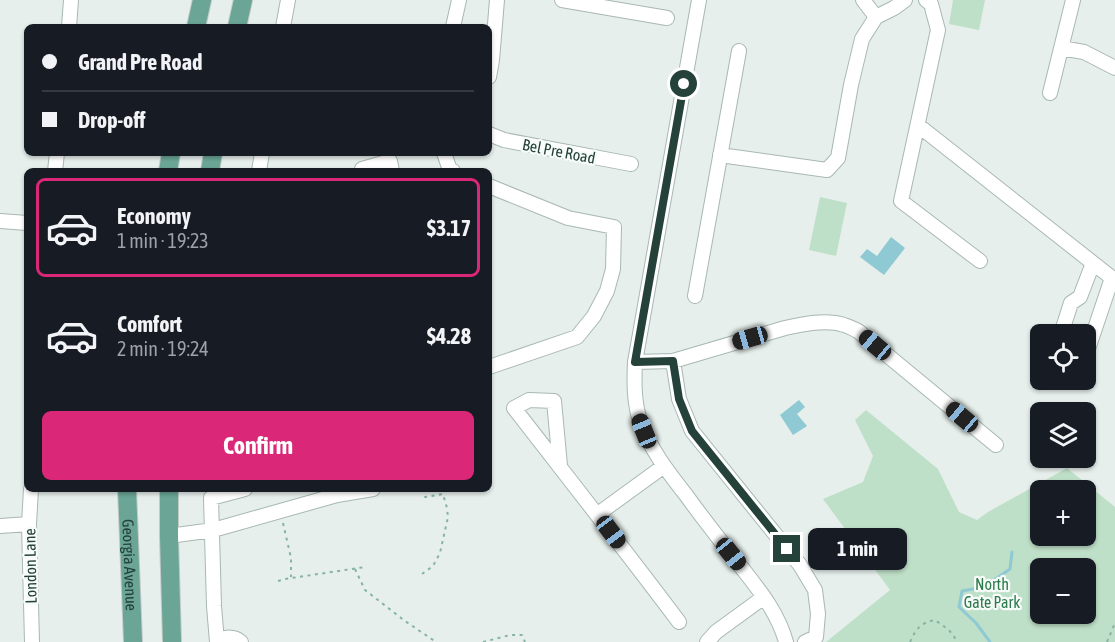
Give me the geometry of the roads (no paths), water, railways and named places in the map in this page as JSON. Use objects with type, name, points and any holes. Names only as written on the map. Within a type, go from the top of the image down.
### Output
[{"type":"main road","points":[[197,24],[202,0]]},
{"type":"main road","points":[[238,24],[243,0]]},
{"type":"main road","name":"Georgia Avenue","points":[[127,492],[134,642]]},
{"type":"main road","points":[[170,492],[172,642]]},
{"type":"street","points":[[69,24],[71,0]]},
{"type":"street","points":[[284,24],[288,0]]},
{"type":"street","points":[[454,24],[459,0]]},
{"type":"street","points":[[492,60],[497,0]]},
{"type":"street","points":[[562,0],[667,18]]},
{"type":"street","points":[[699,0],[635,362],[634,396],[649,443],[764,597],[777,617],[786,642]]},
{"type":"street","points":[[863,0],[876,16]]},
{"type":"street","points":[[720,155],[827,170],[838,158],[851,84],[862,39],[876,16],[905,0]]},
{"type":"street","points":[[926,0],[931,4],[938,30],[901,201],[980,261]]},
{"type":"street","points":[[1050,93],[1072,0]]},
{"type":"street","points":[[1061,48],[1084,52],[1115,68]]},
{"type":"street","points":[[695,296],[738,51]]},
{"type":"street","points":[[919,126],[1112,280],[1096,326]]},
{"type":"street","name":"Bel Pre Road","points":[[492,135],[504,140],[631,165]]},
{"type":"street","points":[[366,168],[390,161],[391,168]]},
{"type":"street","points":[[492,187],[568,218],[614,227],[613,269],[607,291],[594,316],[577,338],[492,366]]},
{"type":"street","points":[[0,221],[24,223]]},
{"type":"street","points":[[1064,324],[1071,303],[1080,297],[1093,263]]},
{"type":"street","points":[[635,362],[673,361],[793,326],[831,323],[844,325],[858,331],[996,445]]},
{"type":"street","points":[[673,361],[679,399],[692,431],[801,565],[815,590],[819,614],[816,637],[805,642]]},
{"type":"street","points":[[560,466],[554,401],[529,400],[514,408],[679,622]]},
{"type":"street","points":[[598,514],[664,466]]},
{"type":"street","name":"London Lane","points":[[31,492],[29,524],[32,642]]},
{"type":"street","points":[[234,492],[211,498],[214,606],[217,641],[229,637],[241,642]]},
{"type":"street","points":[[169,536],[213,530],[280,512],[331,493]]},
{"type":"street","points":[[0,526],[29,524]]},
{"type":"street","points":[[706,642],[764,597]]},
{"type":"water","points":[[891,237],[905,248],[884,275],[860,257],[867,249],[877,256]]},
{"type":"water","points":[[799,400],[805,407],[797,414],[807,426],[793,435],[780,415]]},
{"type":"waterway","points":[[990,642],[976,623],[959,607],[962,591],[984,587],[1010,569],[1012,552]]},
{"type":"park label","name":"North Gate Park","points":[[992,593]]}]
